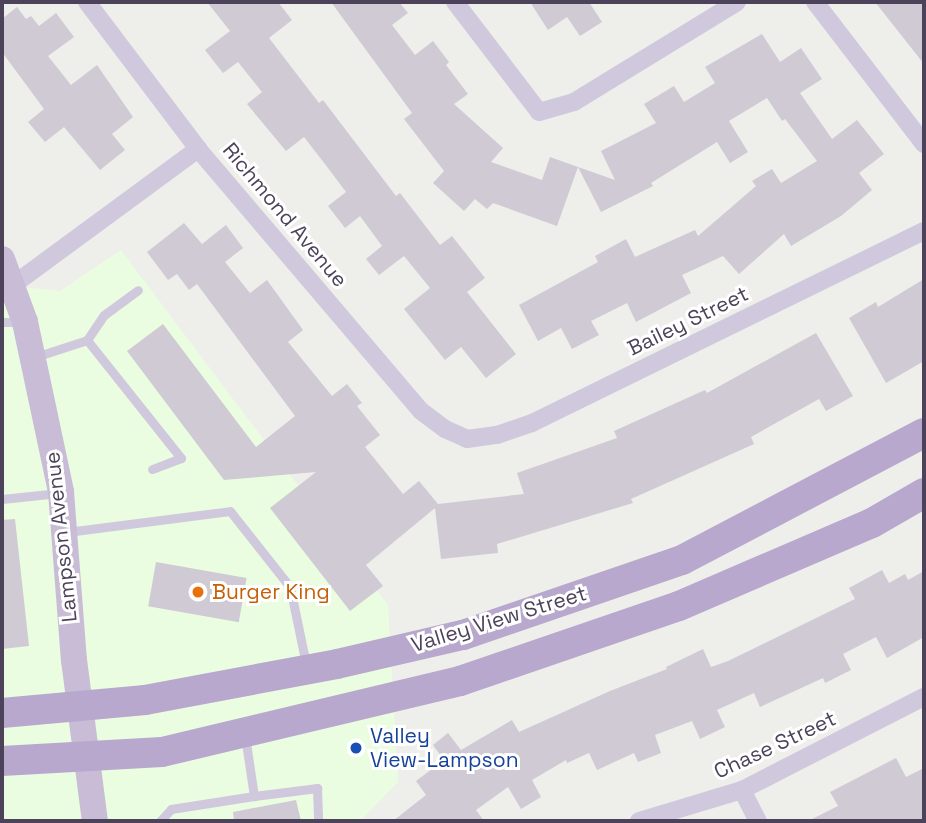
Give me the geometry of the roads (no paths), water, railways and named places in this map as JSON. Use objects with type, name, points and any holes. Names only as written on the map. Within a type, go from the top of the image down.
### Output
[{"type":"main road","name":"Lampson Avenue","points":[[2,259],[13,285],[13,322],[33,357],[61,492],[79,708],[95,821]]},
{"type":"main road","name":"Valley View Street","points":[[2,713],[145,700],[308,670],[463,635],[682,560],[869,465],[924,433]]},
{"type":"main road","name":"Valley View Street","points":[[2,761],[162,752],[460,681],[679,606],[872,523],[924,493]]},
{"type":"street","name":"Richmond Avenue","points":[[87,2],[198,149],[421,411],[445,429],[467,439]]},
{"type":"street","points":[[455,2],[539,112],[574,102],[737,2]]},
{"type":"street","points":[[815,2],[924,144]]},
{"type":"street","points":[[13,285],[198,149]]},
{"type":"street","name":"Bailey Street","points":[[467,439],[498,435],[532,423],[924,231]]},
{"type":"street","name":"Chase Street","points":[[639,821],[742,790],[924,697]]},
{"type":"street","points":[[742,790],[758,821]]},
{"type":"lane","points":[[33,357],[88,340],[104,315],[138,290]]},
{"type":"lane","points":[[88,340],[181,458],[152,469]]},
{"type":"lane","points":[[2,499],[61,492]]},
{"type":"lane","points":[[65,532],[230,511],[290,587],[308,670]]},
{"type":"lane","points":[[244,734],[254,796]]},
{"type":"lane","points":[[160,821],[171,809],[317,788],[318,821]]},
{"type":"place","name":"Burger King","points":[[198,592]]},
{"type":"place","name":"Valley View-Lampson","points":[[356,748]]}]
